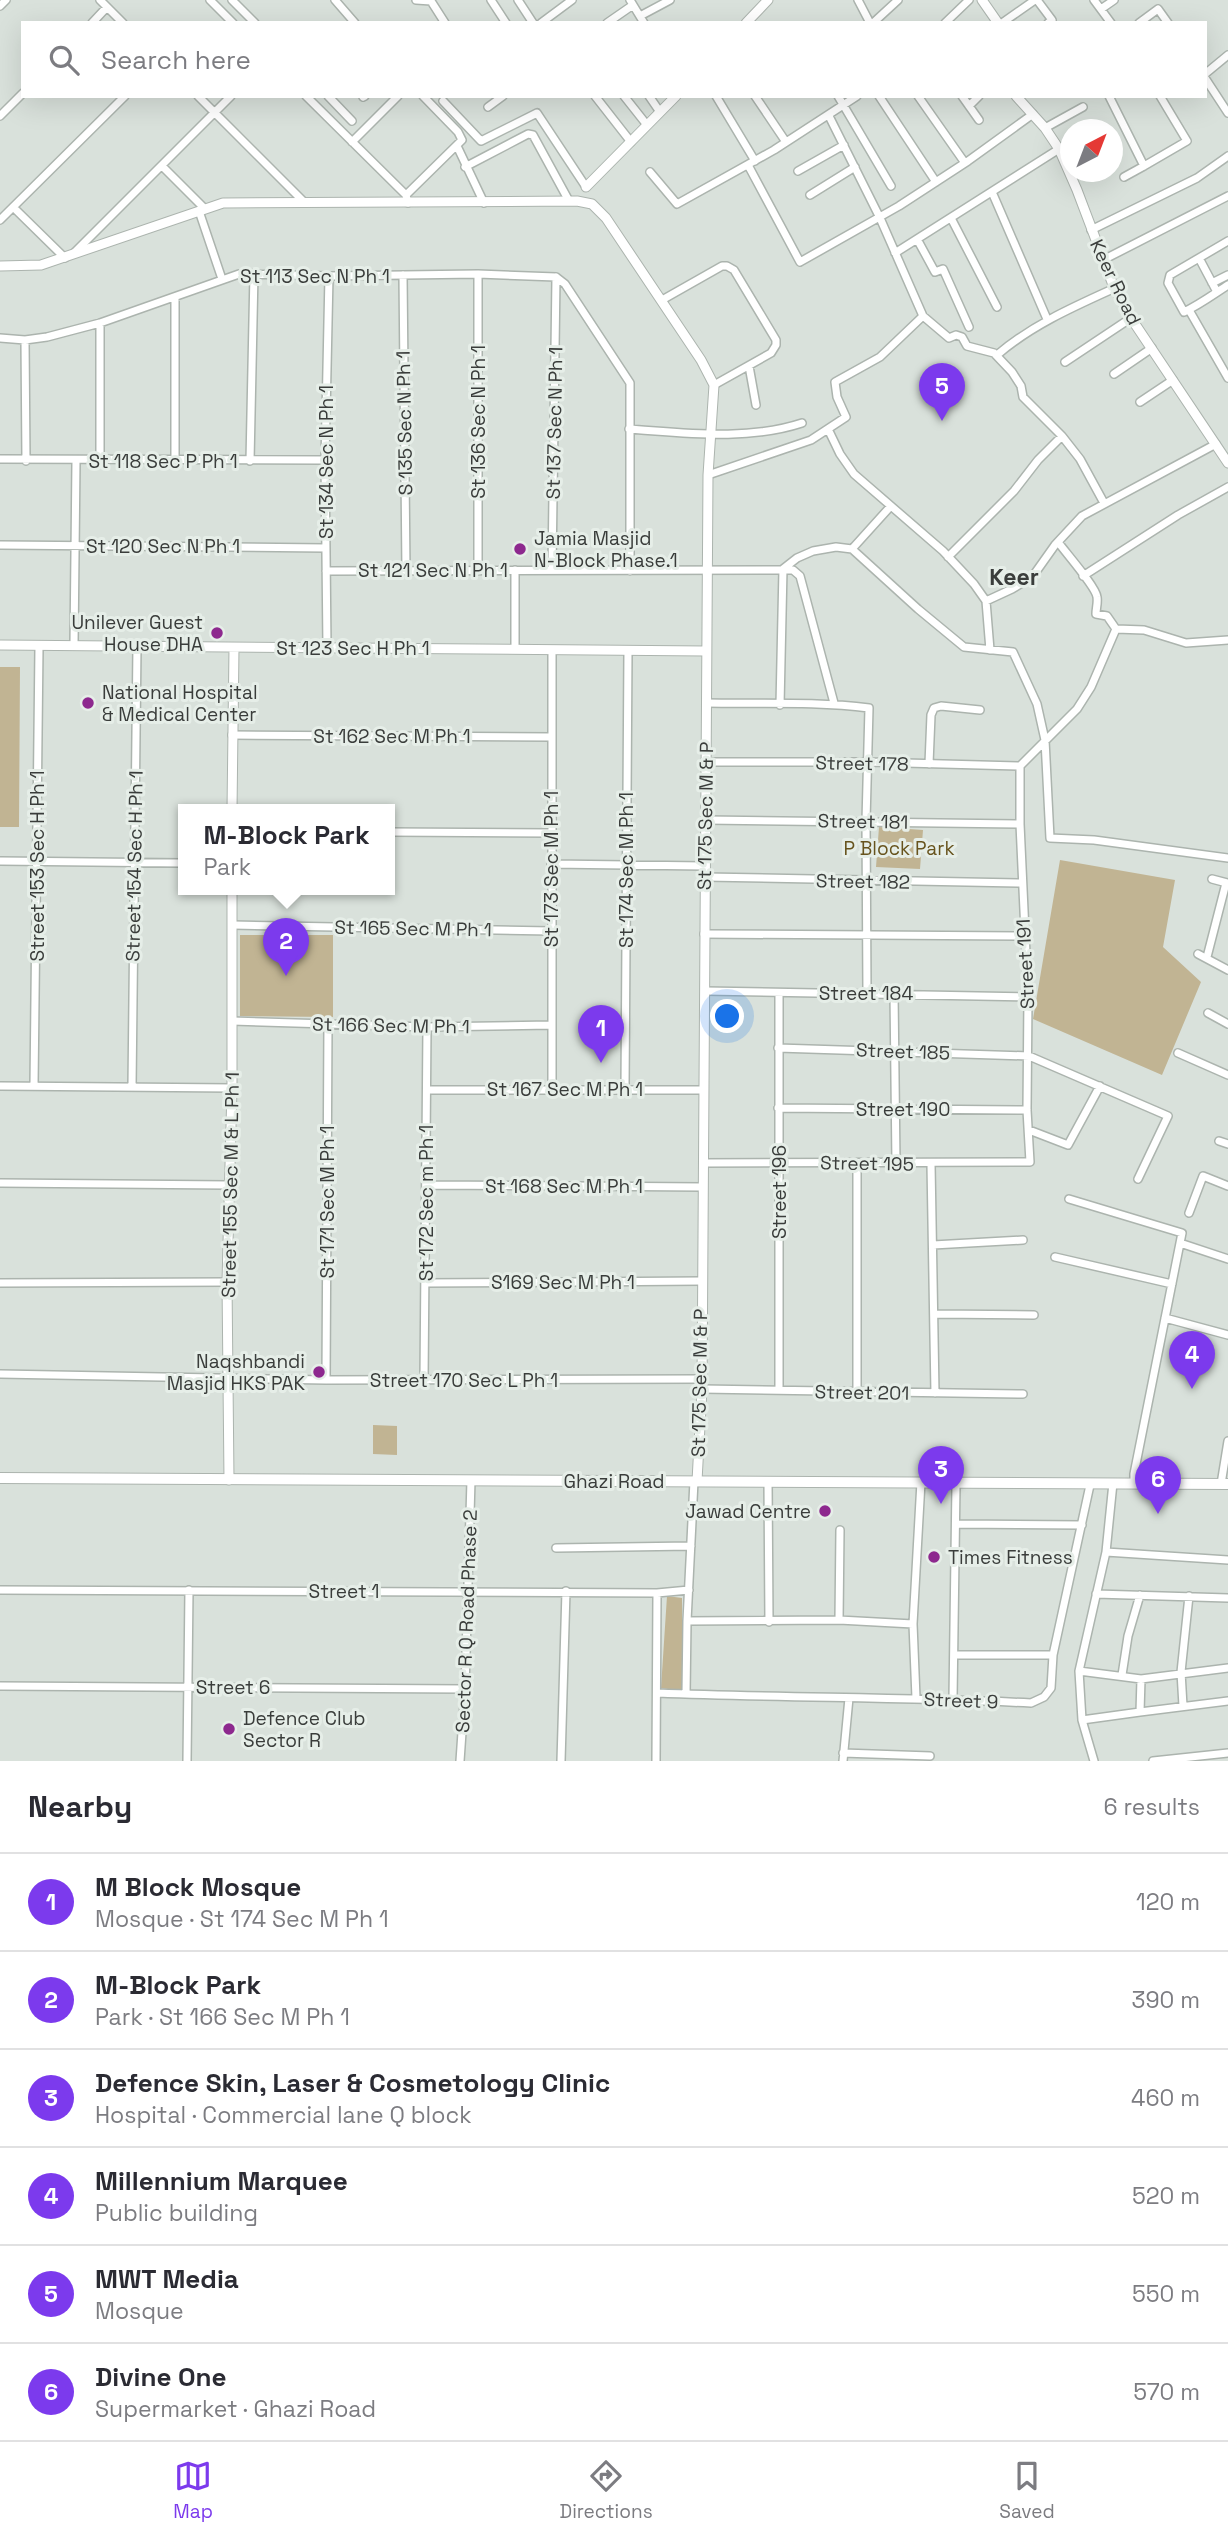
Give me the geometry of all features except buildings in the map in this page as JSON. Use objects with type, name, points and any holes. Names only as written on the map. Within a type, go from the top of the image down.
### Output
[{"type":"main road","name":"Ghazi Road","points":[[0,1478],[1225,1484]]},
{"type":"street","points":[[0,6],[6,0]]},
{"type":"street","points":[[100,0],[121,21]]},
{"type":"street","points":[[210,0],[231,21]]},
{"type":"street","points":[[335,0],[351,21]]},
{"type":"street","points":[[416,0],[431,1],[444,21]]},
{"type":"street","points":[[491,0],[505,21]]},
{"type":"street","points":[[518,0],[532,21]]},
{"type":"street","points":[[544,21],[572,0]]},
{"type":"street","points":[[609,21],[631,2],[642,19],[670,0]]},
{"type":"street","points":[[748,21],[768,0]]},
{"type":"street","points":[[858,0],[870,21]]},
{"type":"street","points":[[873,21],[898,0]]},
{"type":"street","points":[[947,21],[970,0]]},
{"type":"street","points":[[982,0],[998,21]]},
{"type":"street","points":[[1003,21],[1036,0],[1051,21]]},
{"type":"street","points":[[1094,0],[1110,21]]},
{"type":"street","points":[[1101,9],[1114,0]]},
{"type":"street","points":[[1152,0],[1167,21]]},
{"type":"street","points":[[234,2],[253,21]]},
{"type":"street","points":[[94,21],[107,7]]},
{"type":"street","points":[[1142,21],[1158,9]]},
{"type":"street","points":[[1207,74],[1228,55]]},
{"type":"street","points":[[1207,79],[1228,113]]},
{"type":"street","points":[[0,116],[21,95]]},
{"type":"street","points":[[0,220],[123,98]]},
{"type":"street","points":[[200,98],[303,201]]},
{"type":"street","points":[[68,257],[230,98]]},
{"type":"street","points":[[308,98],[407,199]]},
{"type":"street","points":[[330,98],[352,121]]},
{"type":"street","points":[[352,142],[396,98]]},
{"type":"street","points":[[407,199],[462,140],[458,132],[425,98]]},
{"type":"street","points":[[443,98],[481,141],[537,113],[586,187],[673,98]]},
{"type":"street","points":[[488,107],[500,98]]},
{"type":"street","points":[[597,98],[631,142]]},
{"type":"street","points":[[626,98],[647,125]]},
{"type":"street","points":[[650,98],[660,112]]},
{"type":"street","points":[[717,98],[755,161]]},
{"type":"street","points":[[756,98],[786,142]]},
{"type":"street","points":[[839,98],[891,186]]},
{"type":"street","points":[[650,172],[677,204],[755,161],[854,98]]},
{"type":"street","points":[[880,98],[936,182]]},
{"type":"street","points":[[919,98],[965,163]]},
{"type":"street","points":[[963,98],[979,120]]},
{"type":"street","points":[[969,106],[977,98]]},
{"type":"street","name":"Keer Road","points":[[1018,98],[1045,128],[1059,149],[1103,260],[1131,318],[1228,463]]},
{"type":"street","points":[[1110,98],[1144,166]]},
{"type":"street","points":[[1124,177],[1187,141],[1161,98]]},
{"type":"street","points":[[1045,128],[1083,107]]},
{"type":"street","points":[[748,165],[800,262],[880,218],[965,163],[1033,114]]},
{"type":"street","points":[[829,116],[880,218],[923,316],[948,338],[957,335],[962,337],[967,346],[996,355],[1012,372],[1021,386],[1023,397],[1062,436],[1080,459],[1104,503]]},
{"type":"street","points":[[465,167],[528,134],[533,135],[573,201]]},
{"type":"street","points":[[798,172],[844,145]]},
{"type":"street","points":[[457,146],[484,203]]},
{"type":"street","points":[[895,253],[1059,149]]},
{"type":"street","points":[[1091,230],[1197,178],[1228,156]]},
{"type":"street","points":[[162,166],[202,209],[222,279]]},
{"type":"street","points":[[810,195],[855,167]]},
{"type":"street","points":[[992,192],[1047,319]]},
{"type":"street","points":[[1103,260],[1228,197]]},
{"type":"street","points":[[0,266],[41,265],[202,209],[238,201],[573,201],[592,204],[606,218],[701,360],[714,385],[771,353],[776,345],[776,340],[730,267],[722,267],[662,300]]},
{"type":"street","points":[[13,207],[68,257]]},
{"type":"street","points":[[951,218],[997,307]]},
{"type":"street","points":[[918,239],[935,272],[943,270],[969,327]]},
{"type":"street","points":[[1228,241],[1170,275],[1168,283],[1184,312],[1228,285]]},
{"type":"street","points":[[1199,258],[1217,292]]},
{"type":"street","name":"St 113 Sec N Ph 1","points":[[0,338],[25,340],[100,323],[239,274],[478,274],[556,277]]},
{"type":"street","points":[[250,461],[254,274]]},
{"type":"street","name":"St 136 Sec N Ph 1","points":[[478,274],[478,571]]},
{"type":"street","name":"S 135 Sec N Ph 1","points":[[403,275],[406,571]]},
{"type":"street","points":[[1212,283],[1228,275]]},
{"type":"street","name":"St 134 Sec N Ph 1","points":[[327,648],[325,460],[329,276]]},
{"type":"street","points":[[556,277],[565,284],[629,383],[630,571]]},
{"type":"street","name":"St 137 Sec N Ph 1","points":[[552,569],[556,277]]},
{"type":"street","points":[[996,355],[1047,319],[1115,288]]},
{"type":"street","points":[[175,297],[175,460]]},
{"type":"street","points":[[1189,310],[1228,378]]},
{"type":"street","points":[[708,475],[811,440],[846,417],[837,397],[835,382],[880,357],[923,316]]},
{"type":"street","points":[[1065,362],[1131,318]]},
{"type":"street","points":[[100,323],[100,459]]},
{"type":"street","points":[[25,340],[26,461]]},
{"type":"street","points":[[1114,374],[1152,348]]},
{"type":"street","points":[[749,366],[756,405]]},
{"type":"street","points":[[1140,402],[1173,380]]},
{"type":"street","name":"St 175 Sec M & P","points":[[695,1481],[702,1390],[707,703],[705,651],[708,475],[714,385]]},
{"type":"street","points":[[629,429],[710,434],[767,432],[802,423]]},
{"type":"street","points":[[828,429],[840,454],[854,474],[948,557],[974,584],[986,601],[990,650]]},
{"type":"street","points":[[948,557],[1014,491],[1038,460],[1062,436]]},
{"type":"street","points":[[986,601],[1033,576],[1058,542],[1082,516],[1216,444]]},
{"type":"street","name":"St 118 Sec P Ph 1","points":[[0,459],[325,460]]},
{"type":"street","points":[[74,645],[76,461]]},
{"type":"street","points":[[1083,576],[1178,515],[1228,487]]},
{"type":"street","points":[[852,549],[890,507]]},
{"type":"street","points":[[1058,542],[1093,585],[1097,597],[1096,614],[1107,616],[1116,629]]},
{"type":"street","name":"St 120 Sec N Ph 1","points":[[0,545],[326,548]]},
{"type":"street","points":[[783,569],[797,558],[813,551],[836,547],[852,549],[964,647],[1013,652],[1037,704],[1045,740],[1050,838],[1094,840],[1228,858]]},
{"type":"street","points":[[783,569],[793,570],[800,576],[834,703]]},
{"type":"street","points":[[780,705],[783,569]]},
{"type":"street","name":"St 121 Sec N Ph 1","points":[[326,570],[783,569]]},
{"type":"street","points":[[515,570],[515,648]]},
{"type":"street","points":[[1116,629],[1144,630],[1186,643],[1228,640]]},
{"type":"street","points":[[1020,766],[1077,709],[1091,687],[1116,629]]},
{"type":"street","name":"St 123 Sec H Ph 1","points":[[0,645],[705,651]]},
{"type":"street","name":"Street 154 Sec H Ph 1","points":[[132,1087],[137,646]]},
{"type":"street","name":"Street 153 Sec H Ph 1","points":[[34,1086],[39,647]]},
{"type":"street","points":[[232,804],[234,648]]},
{"type":"street","name":"St 173 Sec M Ph 1","points":[[552,650],[552,1089]]},
{"type":"street","name":"St 174 Sec M Ph 1","points":[[625,1089],[628,651]]},
{"type":"street","points":[[707,703],[834,703],[870,708],[866,821],[867,993]]},
{"type":"street","points":[[929,764],[931,715],[934,708],[941,706],[980,710]]},
{"type":"street","name":"St 162 Sec M Ph 1","points":[[232,735],[551,737]]},
{"type":"street","name":"Street 178","points":[[705,762],[1020,766]]},
{"type":"street","name":"Street 191","points":[[1020,766],[1028,997],[1027,1110],[1030,1162]]},
{"type":"street","name":"Street 181","points":[[706,820],[1020,824]]},
{"type":"street","points":[[395,832],[551,834]]},
{"type":"street","points":[[0,861],[178,863]]},
{"type":"street","points":[[551,864],[704,866]]},
{"type":"street","name":"Street 182","points":[[705,877],[1022,883]]},
{"type":"street","points":[[1208,957],[1227,883],[1212,879]]},
{"type":"street","name":"Street 155 Sec M & L Ph 1","points":[[229,1480],[227,1282],[232,1088],[232,895]]},
{"type":"street","name":"St 165 Sec M Ph 1","points":[[233,925],[551,931]]},
{"type":"street","points":[[705,934],[1024,936]]},
{"type":"street","points":[[1198,954],[1208,957],[1228,971]]},
{"type":"street","name":"Street 184","points":[[705,991],[1028,997]]},
{"type":"street","name":"Street 196","points":[[779,993],[779,1390]]},
{"type":"street","points":[[894,993],[896,1164]]},
{"type":"street","points":[[1208,1013],[1228,1024]]},
{"type":"street","name":"St 166 Sec M Ph 1","points":[[232,1021],[426,1027],[551,1025]]},
{"type":"street","name":"St 171 Sec M Ph 1","points":[[326,1380],[328,1024]]},
{"type":"street","name":"St 172 Sec m Ph 1","points":[[425,1380],[426,1027]]},
{"type":"street","name":"Street 185","points":[[778,1048],[1028,1056]]},
{"type":"street","points":[[1178,1053],[1228,1075]]},
{"type":"street","points":[[1028,1056],[1168,1116],[1138,1179]]},
{"type":"street","points":[[0,1086],[232,1088]]},
{"type":"street","points":[[1029,1130],[1068,1145],[1100,1086]]},
{"type":"street","name":"St 167 Sec M Ph 1","points":[[427,1090],[704,1090]]},
{"type":"street","name":"Street 190","points":[[778,1108],[1027,1110]]},
{"type":"street","points":[[1219,1140],[1228,1144]]},
{"type":"street","name":"Street 195","points":[[703,1163],[1030,1162]]},
{"type":"street","points":[[857,1163],[857,1392]]},
{"type":"street","points":[[931,1164],[935,1393]]},
{"type":"street","points":[[1189,1213],[1203,1176],[1228,1186]]},
{"type":"street","points":[[0,1183],[228,1185]]},
{"type":"street","name":"St 168 Sec M Ph 1","points":[[426,1185],[702,1187]]},
{"type":"street","points":[[1069,1199],[1182,1233],[1134,1483]]},
{"type":"street","points":[[933,1245],[1023,1240]]},
{"type":"street","points":[[1180,1243],[1228,1259]]},
{"type":"street","points":[[1055,1257],[1172,1284]]},
{"type":"street","name":"S169 Sec M Ph 1","points":[[425,1283],[702,1281]]},
{"type":"street","points":[[0,1283],[227,1282]]},
{"type":"street","points":[[934,1314],[1034,1315]]},
{"type":"street","points":[[1165,1318],[1228,1335]]},
{"type":"street","name":"Street 170 Sec L Ph 1","points":[[0,1374],[326,1380],[701,1379]]},
{"type":"street","name":"Street 201","points":[[702,1390],[1023,1394]]},
{"type":"street","points":[[1225,1484],[1228,1441]]},
{"type":"street","name":"Sector R Q Road Phase 2","points":[[460,1761],[465,1689],[471,1480]]},
{"type":"street","points":[[686,1694],[695,1481]]},
{"type":"street","points":[[768,1481],[769,1622]]},
{"type":"street","points":[[915,1698],[913,1624],[921,1482]]},
{"type":"street","points":[[1094,1761],[1082,1720],[1079,1671],[1106,1552],[1113,1483]]},
{"type":"street","points":[[953,1699],[956,1484]]},
{"type":"street","name":"Street 9","points":[[658,1693],[1031,1703],[1044,1697],[1051,1688],[1053,1656],[1090,1485]]},
{"type":"street","points":[[956,1524],[1082,1525]]},
{"type":"street","points":[[839,1620],[840,1530]]},
{"type":"street","points":[[556,1548],[691,1546]]},
{"type":"street","points":[[1106,1552],[1228,1560]]},
{"type":"street","name":"Street 1","points":[[0,1590],[689,1590]]},
{"type":"street","points":[[187,1761],[190,1591]]},
{"type":"street","points":[[561,1761],[566,1591]]},
{"type":"street","points":[[656,1761],[657,1592]]},
{"type":"street","points":[[1096,1594],[1228,1598]]},
{"type":"street","points":[[1122,1675],[1128,1636],[1140,1595]]},
{"type":"street","points":[[1183,1706],[1181,1672],[1189,1596]]},
{"type":"street","points":[[687,1621],[839,1620],[913,1624]]},
{"type":"street","points":[[954,1655],[1053,1656]]},
{"type":"street","points":[[1079,1671],[1141,1679],[1228,1668]]},
{"type":"street","points":[[1140,1712],[1141,1679]]},
{"type":"street","name":"Street 6","points":[[0,1686],[465,1689]]},
{"type":"street","points":[[849,1698],[843,1757],[930,1756]]},
{"type":"street","points":[[1082,1720],[1228,1702]]},
{"type":"street","points":[[1153,1761],[1193,1759],[1228,1753]]},
{"type":"green space","points":[[0,667],[20,667],[19,827],[0,827]]},
{"type":"green space","name":"P Block Park","points":[[879,827],[923,830],[920,869],[876,867]]},
{"type":"green space","points":[[1060,860],[1175,880],[1163,947],[1201,982],[1162,1075],[1033,1019]]},
{"type":"green space","points":[[240,935],[333,935],[333,1017],[240,1016]]},
{"type":"green space","points":[[373,1425],[397,1426],[397,1455],[373,1454]]},
{"type":"green space","points":[[667,1596],[682,1598],[682,1691],[661,1688]]},
{"type":"place","name":"MWT Media","points":[[942,421]]},
{"type":"place","name":"Jamia Masjid N-Block Phase.1","points":[[520,549]]},
{"type":"place","name":"Unilever Guest House DHA","points":[[217,633]]},
{"type":"place","name":"National Hospital & Medical Center","points":[[88,703]]},
{"type":"place","name":"M-Block Park","points":[[286,976]]},
{"type":"place","name":"M Block Mosque","points":[[601,1063]]},
{"type":"place","name":"Naqshbandi Masjid HKS PAK","points":[[319,1372]]},
{"type":"place","name":"Millennium Marquee","points":[[1192,1389]]},
{"type":"place","name":"Defence Skin, Laser & Cosmetology Clinic","points":[[941,1504]]},
{"type":"place","name":"Jawad Centre","points":[[825,1511]]},
{"type":"place","name":"Divine One","points":[[1158,1514]]},
{"type":"place","name":"Times Fitness","points":[[934,1557]]},
{"type":"place","name":"Defence Club Sector R","points":[[229,1729]]},
{"type":"district","name":"Keer","points":[[1014,577]]}]
